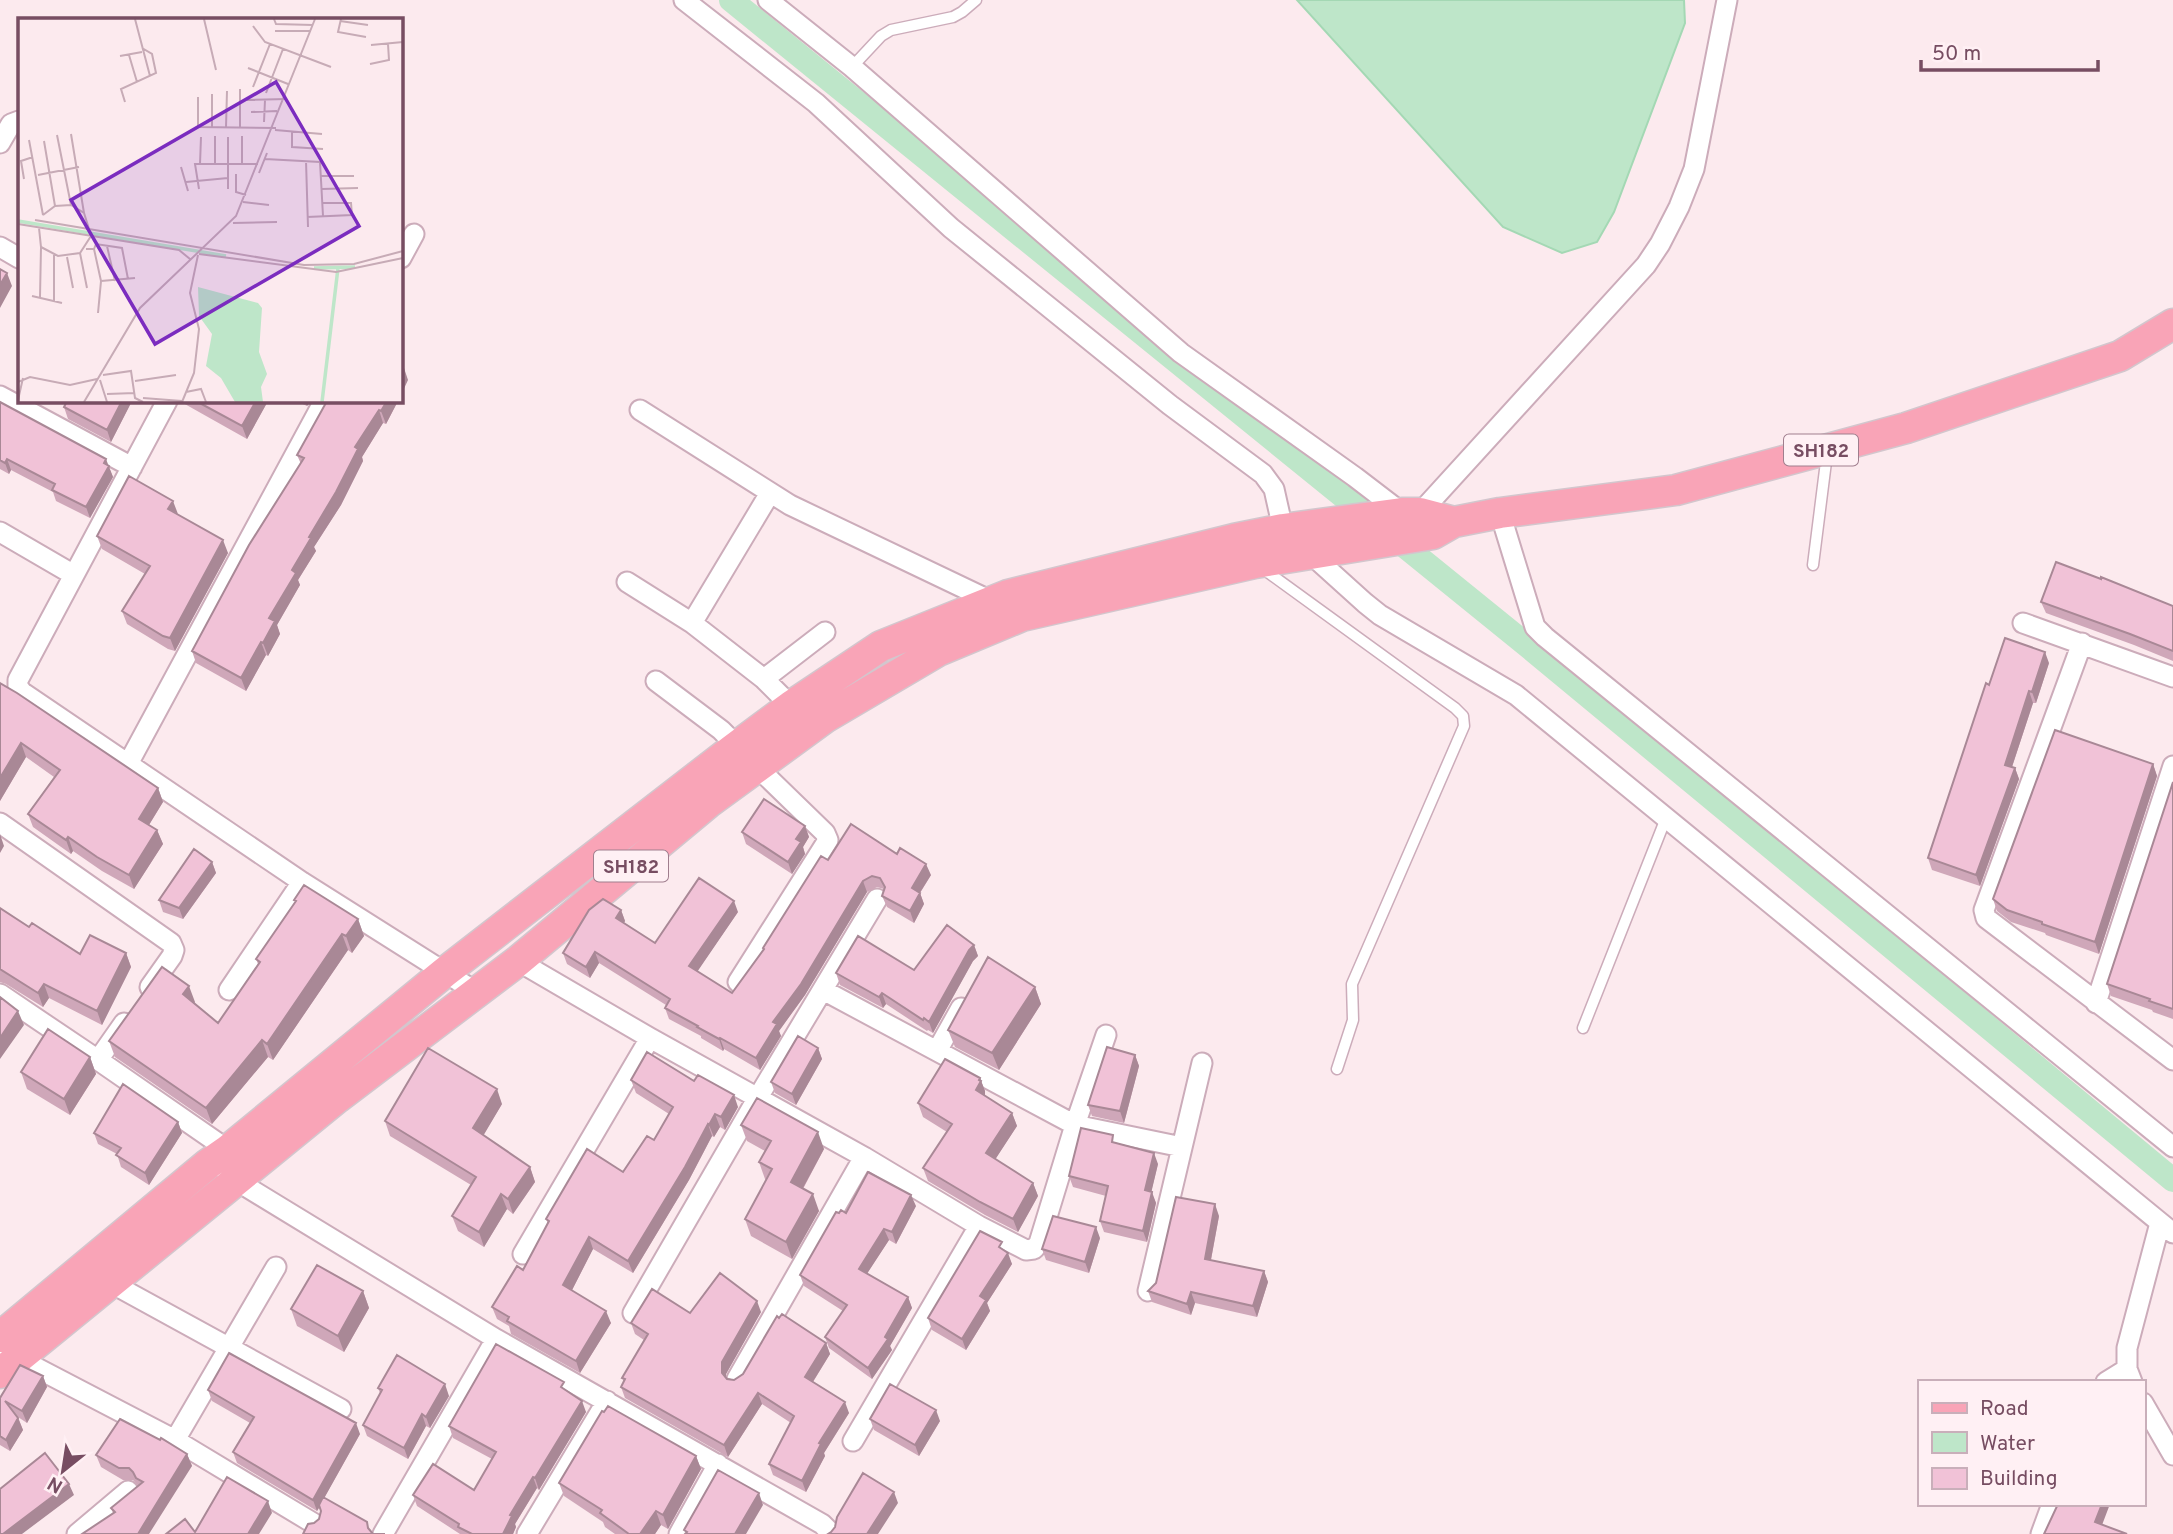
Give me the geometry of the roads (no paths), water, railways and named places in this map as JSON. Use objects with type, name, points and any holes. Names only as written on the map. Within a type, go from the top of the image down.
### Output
[{"type":"main road","name":"SH182","points":[[4,1354],[111,1283],[337,1098],[518,961],[708,803],[812,726],[938,652],[991,601],[1283,529],[1405,519],[1454,522],[1500,513],[1676,490],[1906,428],[2120,356],[2173,324]]},
{"type":"main road","name":"SH182","points":[[4,1354],[218,1157],[446,972],[733,749],[791,706],[881,646],[1255,563],[1358,547],[1405,519]]},
{"type":"street","points":[[684,0],[816,103],[951,228],[1170,405],[1263,474],[1274,489],[1283,529],[1365,603],[1380,615],[1516,695],[2167,1228],[2136,1309],[2127,1348],[2130,1375],[2113,1380]]},
{"type":"street","points":[[768,0],[852,67],[1181,353],[1355,477],[1405,519],[1646,265],[1660,244],[1694,169],[1727,0]]},
{"type":"street","points":[[0,142],[11,124],[18,121]]},
{"type":"street","points":[[402,256],[414,234]]},
{"type":"street","points":[[0,247],[18,257]]},
{"type":"street","points":[[0,396],[132,467]]},
{"type":"street","points":[[166,402],[18,680],[18,687],[302,881],[476,992]]},
{"type":"street","points":[[128,764],[323,402]]},
{"type":"street","points":[[640,410],[770,494],[814,518],[991,601]]},
{"type":"street","points":[[692,623],[770,494]]},
{"type":"street","points":[[1500,513],[1535,627],[1545,637],[2173,1147]]},
{"type":"street","points":[[0,532],[74,575]]},
{"type":"street","points":[[627,582],[692,623],[764,679],[812,726]]},
{"type":"street","points":[[2023,623],[2173,677]]},
{"type":"street","points":[[764,679],[825,632]]},
{"type":"street","points":[[2082,643],[1984,910],[1986,918],[1994,926],[2173,1060]]},
{"type":"street","points":[[656,681],[721,730],[728,737],[733,749]]},
{"type":"street","points":[[2096,1003],[2173,766]]},
{"type":"street","points":[[738,982],[828,840],[825,833],[758,768]]},
{"type":"street","points":[[0,823],[171,943],[174,950],[99,1060]]},
{"type":"street","points":[[229,990],[302,881]]},
{"type":"street","points":[[633,1313],[877,899]]},
{"type":"street","points":[[518,961],[757,1099],[864,1157],[979,1226],[1026,1250],[1034,1249],[1039,1242],[1106,1035]]},
{"type":"street","points":[[822,990],[1075,1125],[1182,1147]]},
{"type":"street","points":[[937,1051],[970,991]]},
{"type":"street","points":[[0,994],[99,1060],[218,1157],[236,1180],[496,1339],[822,1524],[829,1531],[828,1534]]},
{"type":"street","points":[[523,1254],[650,1038]]},
{"type":"street","points":[[1148,1292],[1202,1063]]},
{"type":"street","points":[[737,1379],[864,1157]]},
{"type":"street","points":[[853,1441],[979,1226]]},
{"type":"street","points":[[175,1440],[276,1267]]},
{"type":"street","points":[[111,1283],[341,1409]]},
{"type":"street","points":[[383,1534],[496,1339]]},
{"type":"street","points":[[4,1354],[175,1440],[313,1523]]},
{"type":"street","points":[[527,1534],[607,1401]]},
{"type":"street","points":[[2145,1406],[2173,1455]]},
{"type":"street","points":[[679,1534],[718,1464]]},
{"type":"street","points":[[77,1534],[128,1492]]},
{"type":"street","points":[[2041,1534],[2051,1506]]},
{"type":"lane","points":[[852,67],[881,36],[891,30],[953,17],[976,0]]},
{"type":"lane","points":[[1813,565],[1828,449]]},
{"type":"lane","points":[[1255,563],[1463,716],[1464,726],[1352,984],[1353,1020],[1337,1069]]},
{"type":"lane","points":[[1584,1028],[1666,818]]},
{"type":"water","points":[[1297,0],[1684,0],[1685,23],[1614,212],[1597,242],[1562,253],[1503,227]]},
{"type":"waterway","points":[[731,0],[1529,647],[2173,1180]]}]
